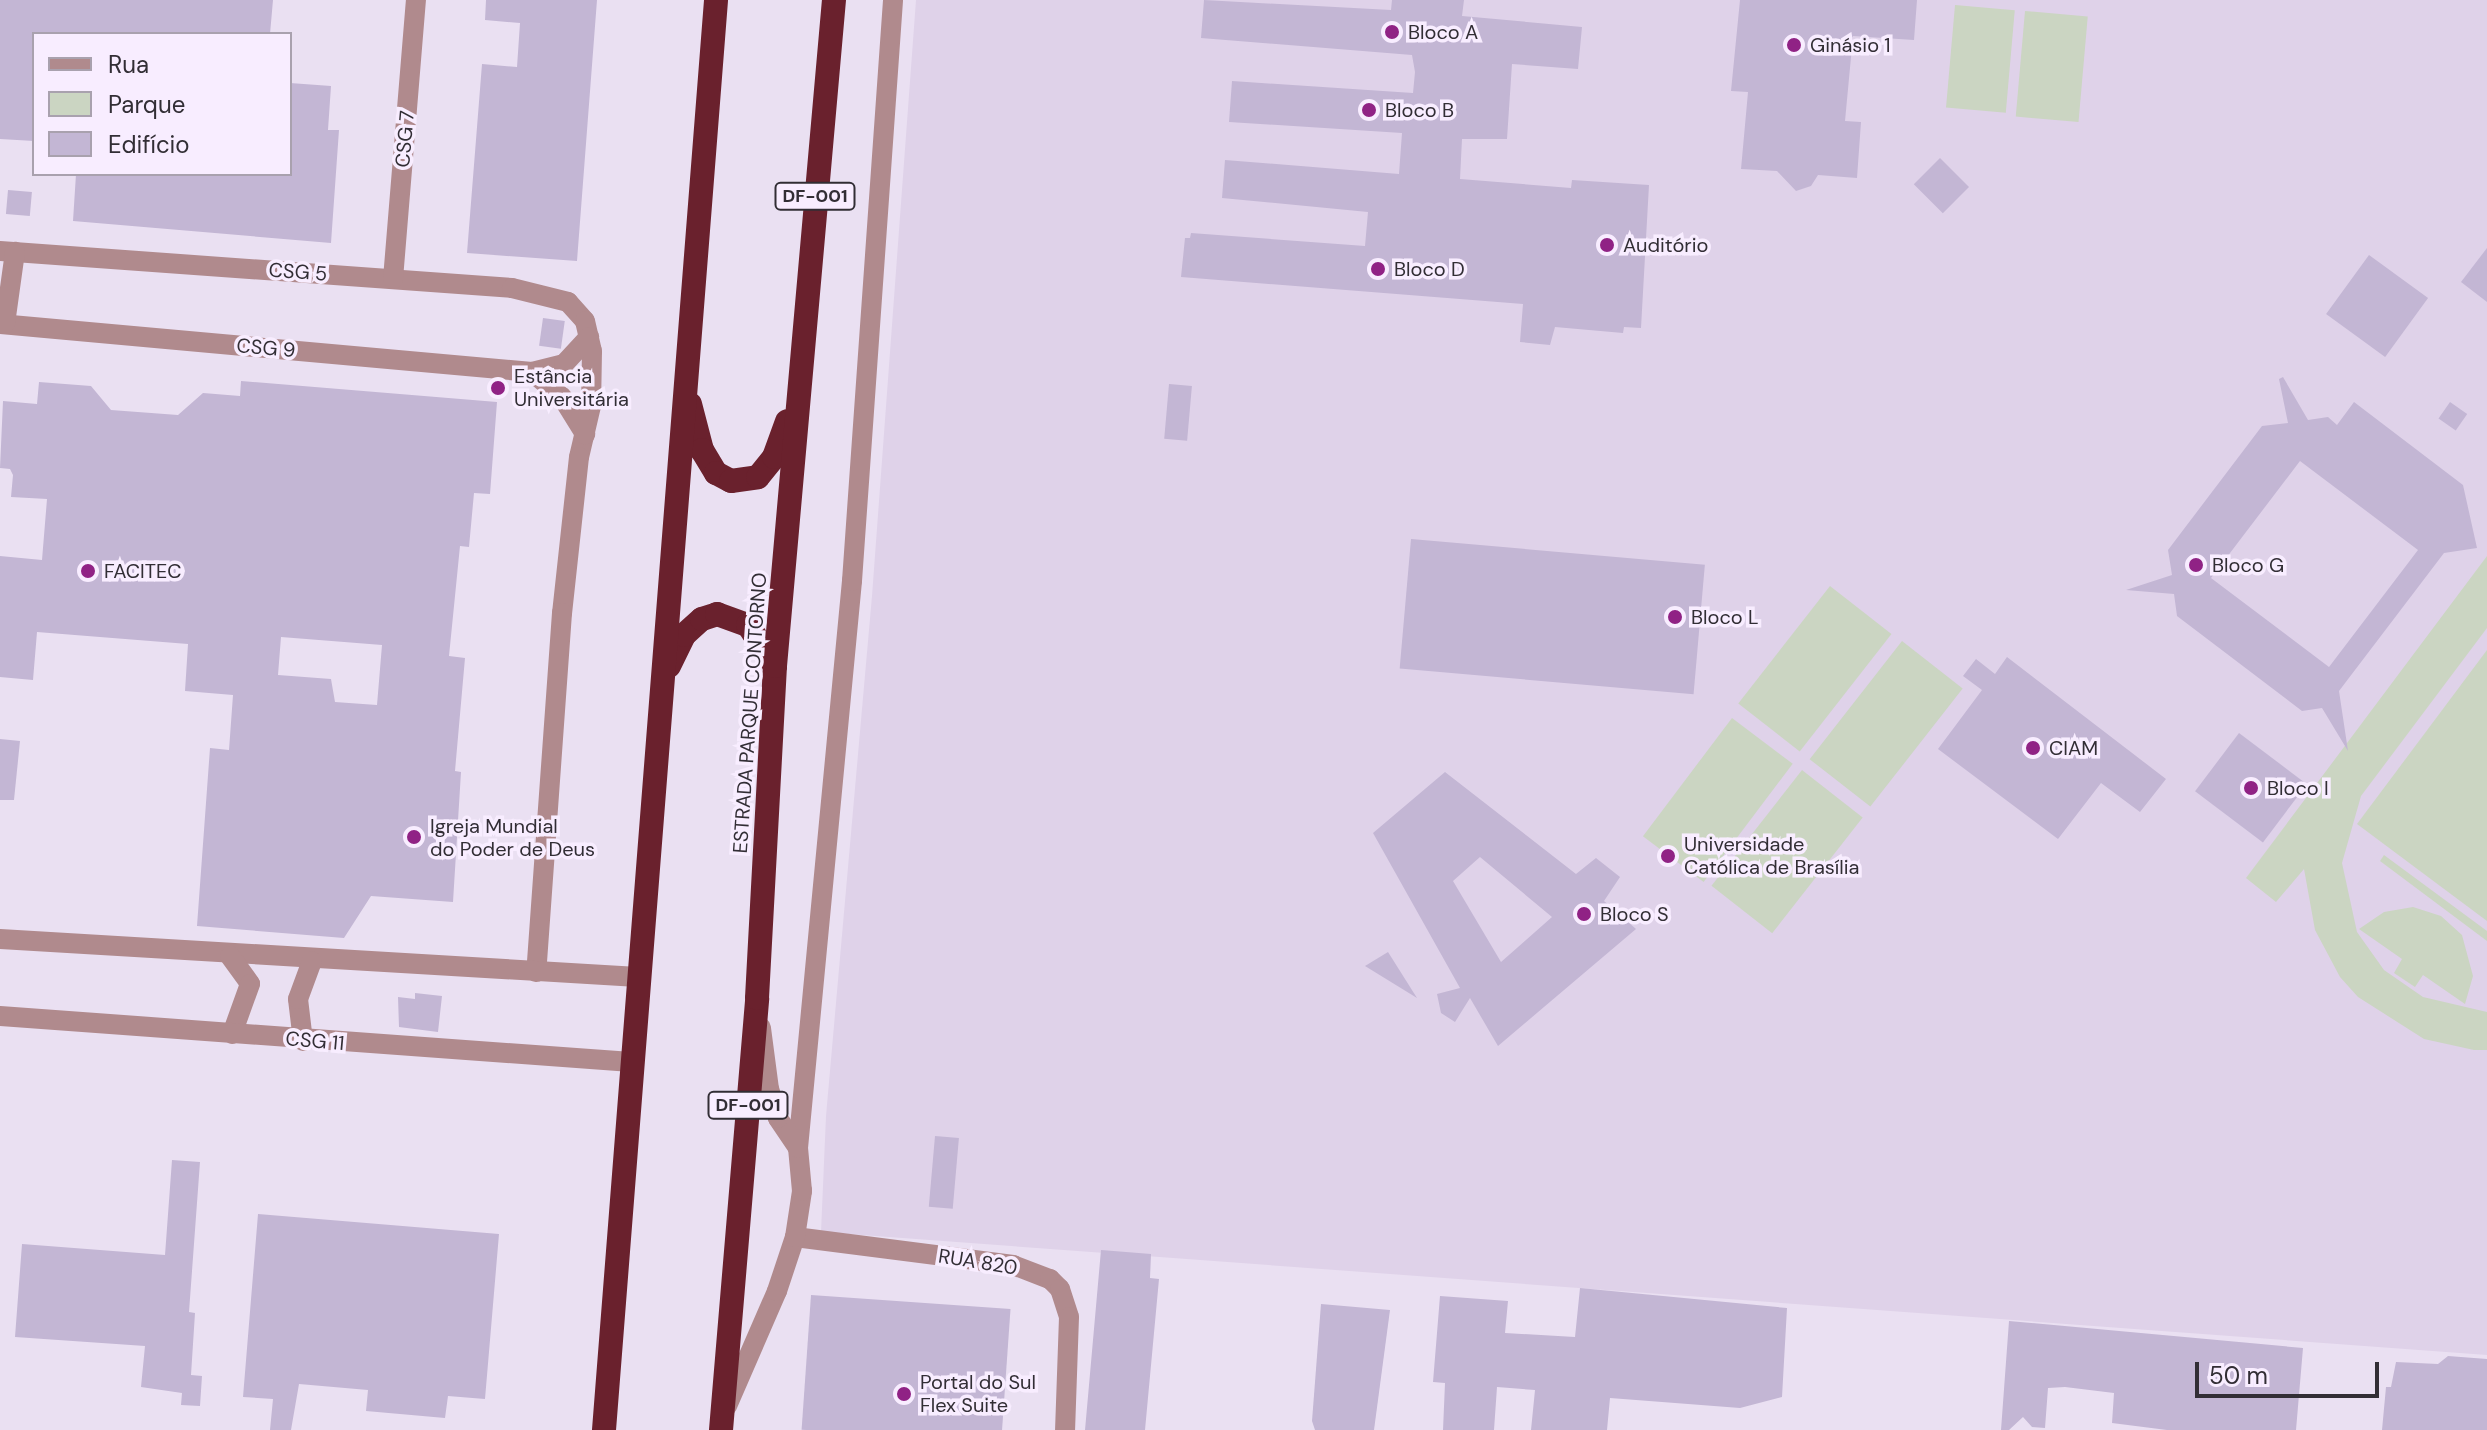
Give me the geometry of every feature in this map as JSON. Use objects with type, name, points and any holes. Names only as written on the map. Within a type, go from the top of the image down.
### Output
[{"type":"highway","points":[[604,1430],[716,0]]},
{"type":"highway","name":"ESTRADA PARQUE CONTORNO","points":[[722,1423],[757,998],[775,666],[834,0]]},
{"type":"highway","points":[[685,386],[702,450],[716,473],[731,481],[758,477],[766,467],[797,392]]},
{"type":"highway","points":[[663,680],[684,635],[702,619],[717,614],[748,625],[775,666]]},
{"type":"street","name":"CSG 7","points":[[393,279],[416,0]]},
{"type":"street","points":[[722,1423],[795,1237],[802,1191],[798,1148],[852,581],[893,0]]},
{"type":"street","name":"CSG 5","points":[[8,252],[393,279],[553,296],[576,308],[587,329]]},
{"type":"street","points":[[3,324],[8,252]]},
{"type":"street","name":"CSG 9","points":[[3,324],[532,372],[564,364],[587,329]]},
{"type":"street","points":[[536,972],[562,613],[592,387],[587,329]]},
{"type":"street","points":[[532,372],[562,397],[586,428]]},
{"type":"street","points":[[0,939],[312,961],[638,977]]},
{"type":"street","points":[[230,956],[250,984],[232,1034]]},
{"type":"street","points":[[303,1041],[298,999],[312,961]]},
{"type":"street","points":[[757,998],[769,1089],[778,1118],[798,1148]]},
{"type":"street","name":"CSG 11","points":[[0,1016],[303,1041],[631,1062]]},
{"type":"street","name":"RUA 820","points":[[795,1237],[1013,1265],[1050,1279],[1060,1289],[1069,1317],[1065,1430]]},
{"type":"shaded area","name":"Universidade Católica de Brasília","points":[[916,0],[2487,0],[2487,1355],[821,1232],[826,1116],[872,596]]},
{"type":"green space","points":[[1955,5],[2015,10],[2006,113],[1946,108]]},
{"type":"green space","points":[[2025,11],[2088,16],[2079,122],[2016,117]]},
{"type":"green space","points":[[2487,556],[2487,628],[2361,796],[2342,863],[2357,932],[2384,970],[2423,997],[2487,1012],[2487,1050],[2474,1050],[2424,1039],[2358,997],[2340,977],[2315,930],[2304,869],[2276,902],[2246,878]]},
{"type":"green space","points":[[1830,586],[1891,634],[1800,751],[1738,703]]},
{"type":"green space","points":[[1902,641],[1963,688],[1870,807],[1810,759]]},
{"type":"green space","points":[[2487,650],[2487,921],[2357,824]]},
{"type":"green space","points":[[1732,718],[1793,764],[1704,882],[1643,836]]},
{"type":"green space","points":[[1802,770],[1863,817],[1772,933],[1711,886]]},
{"type":"green space","points":[[2384,855],[2487,931],[2487,941],[2380,861]]},
{"type":"green space","points":[[2413,907],[2441,916],[2462,935],[2473,976],[2465,1004],[2423,975],[2415,987],[2394,973],[2402,959],[2359,929],[2384,912]]},
{"type":"building","points":[[0,0],[273,0],[270,32],[32,32],[32,141],[0,139]]},
{"type":"building","points":[[486,0],[597,0],[577,261],[467,253],[482,64],[517,67],[520,23],[485,20]]},
{"type":"building","points":[[1204,0],[1391,10],[1392,0],[1464,0],[1462,16],[1582,27],[1578,69],[1512,64],[1507,139],[1462,139],[1460,179],[1571,188],[1572,180],[1649,185],[1641,328],[1624,327],[1623,333],[1555,327],[1550,345],[1520,342],[1523,304],[1181,277],[1185,238],[1190,238],[1191,233],[1365,246],[1368,212],[1222,198],[1225,160],[1399,174],[1402,133],[1229,122],[1232,81],[1413,93],[1415,72],[1412,55],[1201,38]]},
{"type":"building","points":[[1740,0],[1917,0],[1914,40],[1853,36],[1845,121],[1861,122],[1857,178],[1818,175],[1811,186],[1796,191],[1777,171],[1741,169],[1748,92],[1731,91]]},
{"type":"building","points":[[292,83],[331,86],[328,130],[339,130],[331,243],[73,221],[76,176],[292,176]]},
{"type":"building","points":[[1940,158],[1969,187],[1943,213],[1914,184]]},
{"type":"building","points":[[8,190],[32,192],[30,216],[6,214]]},
{"type":"building","points":[[2487,248],[2487,302],[2461,282]]},
{"type":"building","points":[[2369,255],[2428,298],[2385,357],[2326,314]]},
{"type":"building","points":[[543,318],[565,321],[561,349],[539,346]]},
{"type":"building","name":"Bloco G","points":[[2283,377],[2308,420],[2328,417],[2337,425],[2354,402],[2463,485],[2477,548],[2444,553],[2339,691],[2348,751],[2322,708],[2302,711],[2177,616],[2174,594],[2126,590],[2172,575],[2168,550],[2262,426],[2288,423],[2279,379]],"holes":[[[2300,461],[2418,550],[2329,667],[2211,578]]]},
{"type":"building","points":[[241,381],[497,402],[490,494],[474,493],[469,547],[460,546],[449,656],[465,658],[455,771],[461,772],[453,902],[371,896],[344,938],[197,926],[210,748],[229,750],[233,695],[185,691],[188,644],[37,632],[33,680],[0,677],[0,556],[42,560],[47,499],[11,497],[13,475],[10,469],[0,468],[3,401],[37,404],[39,382],[91,386],[111,410],[178,415],[203,393],[240,396]],"holes":[[[281,637],[382,645],[377,705],[335,702],[331,679],[278,675]]]},
{"type":"building","points":[[1169,384],[1192,386],[1187,441],[1164,439]]},
{"type":"building","points":[[2450,402],[2467,414],[2456,430],[2439,418]]},
{"type":"building","name":"Bloco L","points":[[1411,539],[1705,565],[1694,694],[1400,669]]},
{"type":"building","name":"CIAM","points":[[2007,657],[2166,779],[2140,812],[2101,783],[2058,839],[1938,749],[1982,690],[1963,676],[1976,659],[1995,674]]},
{"type":"building","name":"Bloco I","points":[[2239,733],[2307,784],[2263,842],[2195,791]]},
{"type":"building","points":[[0,739],[20,741],[14,800],[0,800]]},
{"type":"building","name":"Bloco S","points":[[1445,772],[1576,874],[1596,858],[1620,877],[1604,901],[1636,929],[1498,1046],[1470,998],[1455,1022],[1441,1013],[1437,994],[1460,988],[1373,833]],"holes":[[[1480,857],[1552,917],[1501,962],[1453,881]]]},
{"type":"building","points":[[1388,952],[1417,998],[1365,966]]},
{"type":"building","points":[[415,993],[442,996],[438,1032],[399,1027],[398,997],[415,999]]},
{"type":"building","points":[[935,1136],[959,1138],[953,1209],[929,1207]]},
{"type":"building","points":[[172,1160],[200,1162],[189,1312],[195,1313],[191,1375],[202,1376],[200,1406],[181,1405],[182,1393],[141,1387],[145,1346],[15,1337],[22,1244],[165,1255]]},
{"type":"building","points":[[258,1214],[499,1234],[485,1399],[448,1396],[445,1418],[366,1411],[368,1390],[299,1384],[291,1430],[270,1430],[273,1399],[243,1397]]},
{"type":"building","points":[[1101,1250],[1151,1254],[1150,1278],[1159,1279],[1145,1430],[1085,1430]]},
{"type":"building","points":[[1580,1288],[1787,1308],[1782,1397],[1740,1408],[1610,1398],[1607,1430],[1531,1430],[1535,1390],[1497,1387],[1494,1430],[1443,1430],[1445,1383],[1433,1382],[1440,1296],[1508,1301],[1505,1333],[1575,1337]]},
{"type":"building","name":"Portal do Sul Flex Suite","points":[[811,1295],[1011,1309],[1002,1430],[802,1430]]},
{"type":"building","points":[[1321,1304],[1390,1310],[1374,1430],[1315,1430],[1312,1421]]},
{"type":"building","points":[[2009,1321],[2303,1348],[2296,1430],[2167,1430],[2112,1423],[2114,1393],[2065,1387],[2048,1388],[2045,1428],[2032,1427],[2023,1417],[2009,1430],[2001,1430]]},
{"type":"building","points":[[2448,1356],[2487,1359],[2487,1430],[2382,1430],[2386,1387],[2391,1387],[2396,1362],[2438,1364]]},
{"type":"place","name":"Bloco A","points":[[1392,32]]},
{"type":"place","name":"Ginásio 1","points":[[1794,45]]},
{"type":"place","name":"Bloco B","points":[[1369,110]]},
{"type":"place","name":"Auditório","points":[[1607,245]]},
{"type":"place","name":"Bloco D","points":[[1378,269]]},
{"type":"place","name":"Estância Universitária","points":[[498,388]]},
{"type":"place","name":"Bloco G","points":[[2196,565]]},
{"type":"place","name":"FACITEC","points":[[88,571]]},
{"type":"place","name":"Bloco L","points":[[1675,617]]},
{"type":"place","name":"CIAM","points":[[2033,748]]},
{"type":"place","name":"Bloco I","points":[[2251,788]]},
{"type":"place","name":"Igreja Mundial do Poder de Deus","points":[[414,837]]},
{"type":"place","name":"Universidade Católica de Brasília","points":[[1668,856]]},
{"type":"place","name":"Bloco S","points":[[1584,914]]},
{"type":"place","name":"Portal do Sul Flex Suite","points":[[904,1394]]}]
